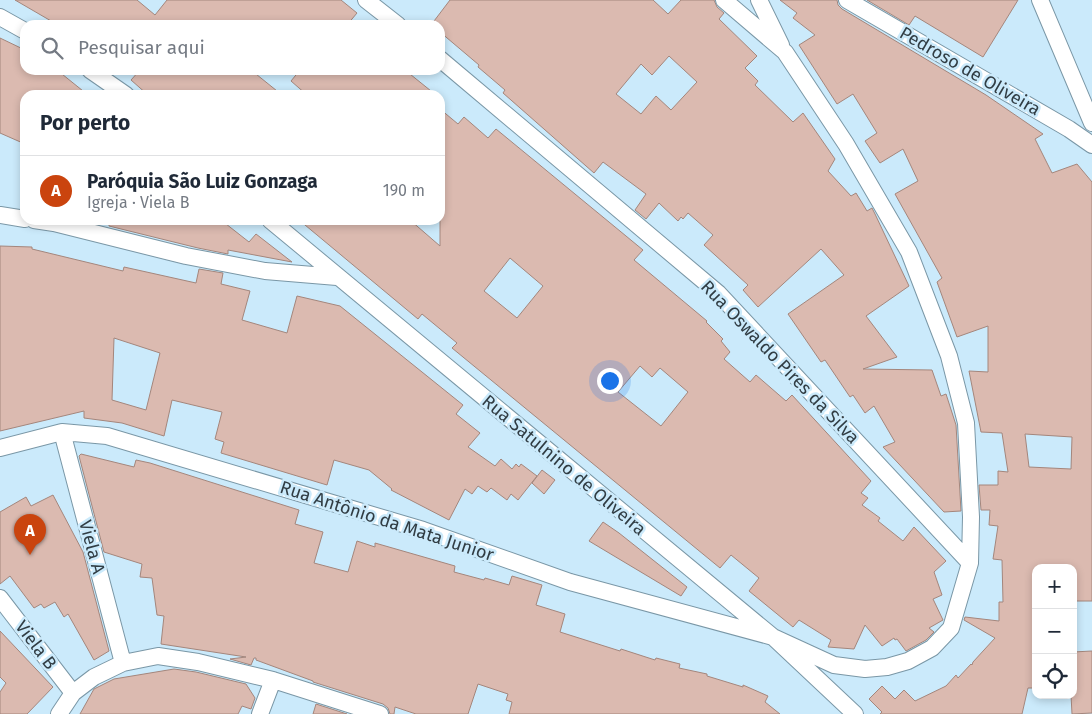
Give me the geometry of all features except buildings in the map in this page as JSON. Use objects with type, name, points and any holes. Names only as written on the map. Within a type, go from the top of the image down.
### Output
[{"type":"street","points":[[366,0],[392,20]]},
{"type":"street","points":[[724,0],[785,52]]},
{"type":"street","points":[[758,0],[785,52],[846,144],[909,252],[949,356],[966,423],[971,517],[970,564],[951,628],[932,648],[908,661],[887,667],[865,669],[834,665],[773,637]]},
{"type":"street","name":"Pedroso de Oliveira","points":[[847,0],[1092,144]]},
{"type":"street","points":[[1040,0],[1092,124]]},
{"type":"street","points":[[0,17],[20,28]]},
{"type":"street","name":"Rua Oswaldo Pires da Silva","points":[[445,63],[718,293],[970,564]]},
{"type":"street","points":[[97,75],[119,90]]},
{"type":"street","points":[[0,215],[20,218]]},
{"type":"street","points":[[62,225],[186,256],[265,270],[337,277]]},
{"type":"street","name":"Rua Satulnino de Oliveira","points":[[276,225],[773,637],[855,714]]},
{"type":"street","name":"Rua Antônio da Mata Junior","points":[[0,448],[62,432],[108,436],[423,530],[570,582],[773,637]]},
{"type":"street","name":"Viela A","points":[[62,432],[123,663]]},
{"type":"street","name":"Viela B","points":[[0,598],[73,693]]},
{"type":"street","points":[[59,714],[73,693],[94,677],[123,663],[158,656],[198,662],[273,680],[380,714]]},
{"type":"street","points":[[260,714],[273,680]]},
{"type":"place","name":"Paróquia São Luiz Gonzaga","points":[[30,555]]}]
